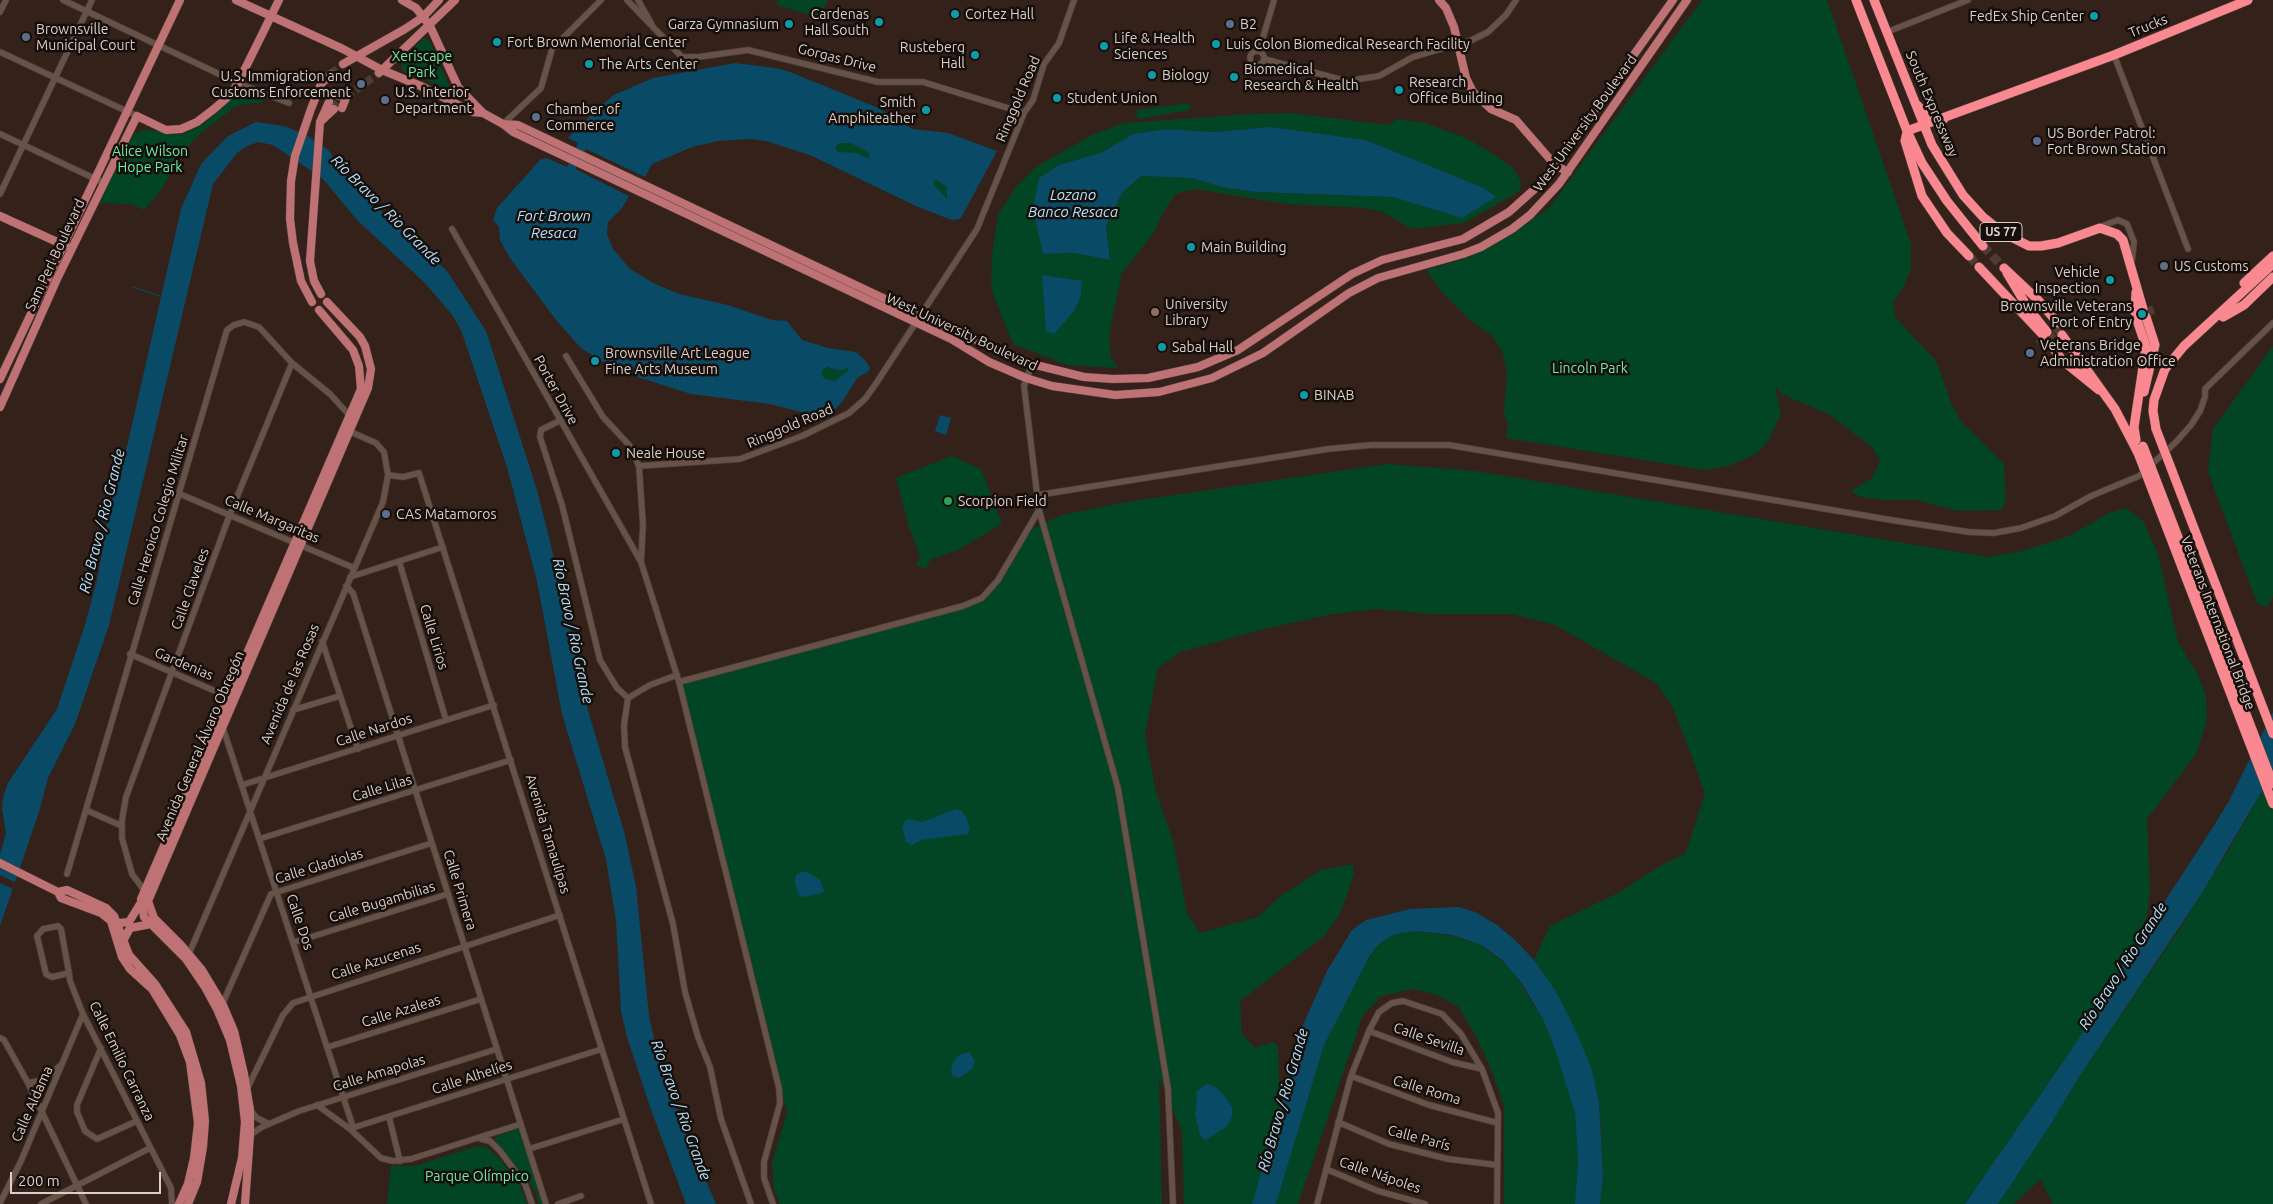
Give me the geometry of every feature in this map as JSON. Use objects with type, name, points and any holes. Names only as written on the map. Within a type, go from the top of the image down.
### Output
[{"type":"highway","name":"US 77","points":[[1856,0],[1907,131],[1929,176],[1983,246]]},
{"type":"highway","name":"South Expressway","points":[[1874,0],[1924,126],[1942,165],[1962,195],[1983,217],[2003,233],[2029,246],[2041,246],[2100,228],[2109,230],[2123,240],[2132,273]]},
{"type":"highway","name":"Trucks","points":[[1907,131],[1945,119],[2114,55],[2248,0]]},
{"type":"highway","points":[[1911,96],[1927,115],[1945,119]]},
{"type":"highway","points":[[1907,131],[1905,141],[1922,196],[1947,233],[1969,256]]},
{"type":"highway","points":[[2184,346],[2187,338],[2273,256]]},
{"type":"highway","points":[[2273,264],[2184,346],[2165,370],[2156,389],[2153,411],[2156,429],[2273,734]]},
{"type":"highway","points":[[1979,267],[2011,301],[2017,314],[2049,331]]},
{"type":"highway","points":[[2004,268],[2038,300],[2049,331],[2028,308],[2004,268]]},
{"type":"highway","points":[[2184,346],[2196,338],[2222,313],[2242,301],[2273,270]]},
{"type":"highway","name":"US 77","points":[[2132,273],[2151,346],[2146,383]]},
{"type":"highway","points":[[2184,346],[2194,343],[2224,316],[2244,305],[2273,277]]},
{"type":"highway","points":[[2011,301],[2028,308]]},
{"type":"highway","name":"US 77","points":[[2141,450],[2138,423],[2155,345],[2143,314]]},
{"type":"highway","points":[[2143,314],[2146,347],[2134,427],[2141,450],[2273,796]]},
{"type":"highway","points":[[2104,392],[2090,384],[2062,360],[2056,339],[2104,392],[2141,450],[2273,784]]},
{"type":"highway","name":"Veterans International Bridge","points":[[2141,450],[2273,804]]},
{"type":"main road","name":"Sam Perl Boulevard","points":[[0,379],[126,110],[180,0]]},
{"type":"main road","name":"West University Boulevard","points":[[236,0],[356,56],[381,72],[446,98],[472,112],[483,113]]},
{"type":"main road","points":[[137,116],[166,130],[181,129],[198,122],[230,95],[238,83],[279,0]]},
{"type":"main road","name":"West University Boulevard","points":[[402,0],[416,8],[430,26],[458,87],[483,113],[513,132],[953,340],[989,362],[1026,378],[1078,391],[1115,395],[1159,392],[1192,384],[1232,370],[1263,352],[1349,293],[1378,278],[1481,247],[1512,229],[1543,203],[1568,172],[1688,0]]},
{"type":"main road","points":[[343,64],[381,44],[423,16],[439,0]]},
{"type":"main road","points":[[381,72],[455,0]]},
{"type":"main road","points":[[1440,0],[1446,8],[1458,43],[1466,78],[1473,92],[1491,109],[1516,120],[1555,165],[1568,172]]},
{"type":"main road","name":"West University Boulevard","points":[[503,124],[518,125],[919,315],[1032,364],[1069,374],[1113,379],[1148,378],[1182,371],[1222,358],[1256,341],[1337,283],[1360,270],[1382,260],[1463,239],[1495,222],[1522,202],[1555,165],[1673,0]]},
{"type":"main road","points":[[312,302],[301,281],[293,243],[290,198],[292,173],[299,141],[309,112],[321,84],[331,74]]},
{"type":"main road","points":[[446,98],[455,96],[458,87]]},
{"type":"main road","points":[[321,294],[311,272],[311,240],[320,122],[334,104],[346,98],[334,104]]},
{"type":"main road","name":"Sam Perl Boulevard","points":[[0,407],[72,249],[137,116]]},
{"type":"main road","points":[[0,216],[72,249]]},
{"type":"main road","points":[[1435,247],[1438,261]]},
{"type":"main road","name":"Avenida General Álvaro Obregón","points":[[328,302],[360,337],[369,361],[368,388],[351,432],[330,471]]},
{"type":"main road","name":"Avenida General Álvaro Obregón","points":[[143,902],[330,471],[361,389],[357,359],[346,340],[319,310]]},
{"type":"main road","name":"Avenida General Álvaro Obregón","points":[[143,902],[144,890],[222,725],[231,698]]},
{"type":"main road","points":[[3,865],[54,890],[61,898],[101,913],[111,921],[122,957],[130,969],[152,989],[180,1035],[197,1083]]},
{"type":"main road","points":[[54,890],[67,890],[106,908],[119,923],[123,941],[135,964],[155,984],[186,1032],[204,1121],[203,1147],[197,1182],[179,1204]]},
{"type":"main road","points":[[119,923],[129,922],[143,902]]},
{"type":"main road","points":[[143,902],[144,917],[188,957]]},
{"type":"main road","points":[[143,902],[154,918],[188,957],[220,1007],[236,1037],[247,1089],[245,1204]]},
{"type":"main road","points":[[123,941],[130,928],[151,924]]},
{"type":"main road","points":[[220,1007],[250,1110],[241,1166],[231,1204]]},
{"type":"street","points":[[0,12],[6,0]]},
{"type":"street","points":[[63,0],[238,83],[289,103]]},
{"type":"street","points":[[0,194],[92,0]]},
{"type":"street","points":[[503,124],[541,88],[550,54],[557,44],[601,0]]},
{"type":"street","points":[[627,0],[654,29]]},
{"type":"street","points":[[638,0],[654,29]]},
{"type":"street","name":"Ringgold Road","points":[[639,466],[740,460],[770,450],[840,419],[865,399],[977,229],[1024,113],[1033,100],[1044,64],[1059,43],[1074,0]]},
{"type":"street","points":[[1259,51],[1274,0]]},
{"type":"street","points":[[1264,60],[1346,81],[1365,79],[1388,72],[1413,56],[1488,32],[1506,15],[1516,0]]},
{"type":"street","points":[[1887,32],[1968,0]]},
{"type":"street","name":"Gorgas Drive","points":[[654,29],[682,57],[688,58],[748,50],[771,54],[878,82],[923,82],[1024,113]]},
{"type":"street","points":[[1259,51],[1264,54],[1264,60],[1258,65],[1251,61],[1253,52],[1259,51]]},
{"type":"street","points":[[0,52],[137,116]]},
{"type":"street","points":[[2114,55],[2188,249]]},
{"type":"street","points":[[0,134],[104,183]]},
{"type":"street","name":"South Expressway","points":[[2084,233],[2115,221],[2125,222],[2134,242],[2132,273]]},
{"type":"street","name":"Porter Drive","points":[[452,230],[559,421],[641,562]]},
{"type":"street","name":"Calle Heroico Colegio Militar","points":[[67,874],[130,654],[180,494],[227,330],[234,325],[244,322],[252,323],[259,327],[292,363],[334,398],[350,416]]},
{"type":"street","points":[[1038,495],[1328,449],[1371,444],[1440,444],[1510,454],[1891,520],[1969,532],[1994,533],[2022,528],[2055,516],[2091,496],[2139,476],[2176,442],[2191,425],[2200,411],[2205,397],[2205,389],[2273,323]]},
{"type":"street","points":[[566,356],[603,417],[630,446],[639,466],[643,525],[641,562],[679,682],[779,1088],[780,1103],[764,1162],[764,1178],[773,1204]]},
{"type":"street","name":"Calle Claveles","points":[[144,890],[132,874],[126,859],[122,826],[126,797],[230,514],[292,363]]},
{"type":"street","points":[[1032,364],[1026,378],[1025,398],[1039,510],[1118,788],[1168,1089],[1173,1204]]},
{"type":"street","points":[[559,421],[541,430],[540,437],[562,505],[600,660],[617,688],[628,698]]},
{"type":"street","name":"Avenida de las Rosas","points":[[188,957],[383,502],[388,475],[386,458],[380,446],[351,432]]},
{"type":"street","name":"Avenida Tamaulipas","points":[[388,475],[403,477],[419,473],[651,1204]]},
{"type":"street","name":"Calle Margaritas","points":[[180,494],[354,568]]},
{"type":"street","points":[[679,682],[963,606],[982,598],[998,580],[1039,510]]},
{"type":"street","points":[[350,577],[443,547]]},
{"type":"street","name":"Calle Lirios","points":[[399,561],[446,720]]},
{"type":"street","name":"Calle Primera","points":[[346,586],[353,593],[546,1204]]},
{"type":"street","points":[[322,641],[358,749]]},
{"type":"street","name":"Gardenias","points":[[130,654],[172,674],[231,698]]},
{"type":"street","points":[[628,698],[650,685],[676,675]]},
{"type":"street","points":[[293,710],[340,696]]},
{"type":"street","points":[[628,698],[624,725],[625,747],[673,924],[686,992],[698,1037],[710,1067],[722,1120],[751,1204]]},
{"type":"street","name":"Calle Nardos","points":[[242,784],[494,706]]},
{"type":"street","name":"Calle Dos","points":[[222,725],[276,892],[312,995],[351,1128]]},
{"type":"street","name":"Calle Lilas","points":[[260,839],[511,760]]},
{"type":"street","points":[[86,810],[122,826]]},
{"type":"street","name":"Calle Gladiolas","points":[[220,1007],[271,894],[432,843]]},
{"type":"street","name":"Calle Bugambilias","points":[[294,942],[448,894]]},
{"type":"street","name":"Calle Azucenas","points":[[247,1089],[286,1011],[294,1002],[560,915]]},
{"type":"street","name":"Calle Emilio Carranza","points":[[69,973],[48,977],[37,936],[43,929],[58,926],[61,929],[69,973],[83,1014],[179,1204]]},
{"type":"street","name":"Calle Azaleas","points":[[328,1046],[481,998]]},
{"type":"street","points":[[1317,1204],[1351,1076],[1369,1031],[1375,1018],[1388,1005],[1396,1002],[1409,1002],[1442,1014],[1455,1025],[1482,1069],[1498,1113],[1497,1204]]},
{"type":"street","name":"Calle Aldama","points":[[0,1202],[43,1111],[83,1014]]},
{"type":"street","name":"Calle Sevilla","points":[[1369,1031],[1452,1062],[1482,1069]]},
{"type":"street","points":[[0,1038],[4,1040],[43,1111],[86,1204]]},
{"type":"street","points":[[101,1048],[77,1105],[77,1112],[86,1131],[97,1139],[137,1121]]},
{"type":"street","name":"Calle Amapolas","points":[[247,1136],[269,1124],[317,1105],[497,1049]]},
{"type":"street","name":"Calle Alhelíes","points":[[351,1128],[602,1049]]},
{"type":"street","points":[[28,1083],[44,1080],[64,1063]]},
{"type":"street","name":"Calle Roma","points":[[1351,1076],[1429,1105],[1498,1123]]},
{"type":"street","points":[[317,1105],[351,1128],[381,1158],[400,1161],[521,1124]]},
{"type":"street","points":[[250,1110],[257,1118],[269,1124]]},
{"type":"street","points":[[389,1117],[400,1161]]},
{"type":"street","points":[[529,1149],[624,1119]]},
{"type":"street","name":"Calle París","points":[[1338,1122],[1389,1144],[1448,1159],[1497,1165]]},
{"type":"street","points":[[477,1139],[490,1141],[500,1151],[525,1184],[532,1204]]},
{"type":"street","points":[[42,1204],[150,1148]]},
{"type":"street","name":"Calle Nápoles","points":[[1326,1169],[1378,1190],[1425,1204]]},
{"type":"street","points":[[558,1204],[581,1196]]},
{"type":"green space","points":[[778,0],[827,0],[821,18],[776,5]]},
{"type":"green space","name":"Lincoln Park","points":[[1702,0],[1827,0],[1911,244],[1911,268],[1903,288],[1893,302],[1895,317],[1937,362],[1951,403],[1960,420],[2004,464],[2006,500],[2001,510],[1958,511],[1917,500],[1883,500],[1861,497],[1851,491],[1872,478],[1880,461],[1872,447],[1830,415],[1782,394],[1775,386],[1781,413],[1769,440],[1756,454],[1731,465],[1706,470],[1506,438],[1508,424],[1504,414],[1507,372],[1502,350],[1491,335],[1469,319],[1443,293],[1426,270],[1470,257],[1497,243],[1549,208]]},
{"type":"green space","name":"Xeriscape Park","points":[[424,38],[429,40],[451,90],[402,71],[402,60]]},
{"type":"green space","name":"Alice Wilson Hope Park","points":[[243,90],[263,99],[263,102],[240,105],[233,108],[195,138],[184,151],[161,190],[144,210],[132,204],[100,203],[125,148],[135,133],[145,130],[184,134],[205,123]]},
{"type":"green space","points":[[1190,103],[1190,110],[1138,119],[1136,110]]},
{"type":"green space","points":[[1289,113],[1389,125],[1397,119],[1425,123],[1466,138],[1498,157],[1513,168],[1521,181],[1520,191],[1464,223],[1412,229],[1383,212],[1365,208],[1287,204],[1195,189],[1175,194],[1153,234],[1122,273],[1109,334],[1111,358],[1118,368],[1067,365],[1013,344],[991,289],[992,255],[998,215],[1015,188],[1037,166],[1092,135],[1124,123]],"holes":[[[1270,127],[1366,140],[1484,188],[1495,197],[1462,218],[1393,197],[1256,192],[1222,187],[1192,178],[1141,176],[1122,193],[1106,227],[1110,260],[1074,253],[1043,254],[1059,165],[1103,152],[1133,134],[1166,129],[1214,132]]]},
{"type":"green space","points":[[840,143],[850,143],[867,151],[870,155],[867,158],[838,152],[835,148]]},
{"type":"green space","points":[[936,180],[947,187],[947,199],[935,186],[933,182]]},
{"type":"green space","points":[[2273,346],[2273,596],[2267,607],[2257,603],[2208,472],[2213,429]]},
{"type":"green space","points":[[828,367],[840,371],[847,368],[849,371],[835,381],[822,376],[822,370]]},
{"type":"green space","name":"Scorpion Field","points":[[952,456],[981,469],[1002,524],[957,550],[930,560],[926,569],[916,565],[920,556],[909,527],[896,478]]},
{"type":"green space","points":[[1387,464],[1475,471],[1988,557],[2022,551],[2069,536],[2109,513],[2126,508],[2143,521],[2158,554],[2178,642],[2198,675],[2206,696],[2207,721],[2196,754],[2147,819],[2150,893],[2147,916],[2133,951],[2074,1046],[1965,1204],[1600,1204],[1603,1175],[1601,1130],[1599,1102],[1592,1070],[1557,993],[1534,960],[1550,926],[1618,893],[1660,866],[1686,853],[1705,793],[1673,707],[1656,683],[1555,625],[1512,614],[1433,614],[1377,609],[1333,614],[1268,628],[1180,652],[1158,668],[1145,735],[1156,792],[1173,841],[1187,913],[1200,933],[1258,917],[1282,895],[1321,870],[1353,864],[1354,874],[1340,914],[1324,936],[1240,1001],[1242,1034],[1255,1048],[1273,1042],[1278,1046],[1280,1107],[1252,1204],[1184,1204],[1182,1131],[1159,1078],[1162,1204],[780,1204],[774,1190],[772,1162],[787,1114],[777,1065],[679,682],[985,600],[1009,567],[1030,530],[1062,515],[1127,502]],"holes":[[[1111,831],[1124,905],[1131,950]]]},
{"type":"green space","points":[[2273,772],[2273,1204],[2053,1204],[2040,1179],[2014,1204],[1998,1204],[2049,1127],[2077,1080],[2180,928],[2228,851]]},
{"type":"green space","points":[[1419,931],[1452,936],[1482,945],[1512,970],[1543,1019],[1562,1066],[1575,1113],[1578,1161],[1575,1204],[1504,1204],[1504,1106],[1491,1069],[1477,1038],[1459,1007],[1437,995],[1414,989],[1381,996],[1363,1015],[1298,1204],[1276,1204],[1324,1045],[1358,975],[1377,946],[1389,937],[1400,933]]},
{"type":"green space","points":[[520,1130],[544,1204],[539,1204],[536,1192],[495,1140],[497,1136]]},
{"type":"green space","name":"Parque Olímpico","points":[[477,1146],[488,1148],[499,1158],[521,1187],[527,1204],[387,1204],[391,1166],[415,1166]]},
{"type":"water","name":"Fort Brown Resaca","points":[[735,63],[775,68],[790,72],[876,107],[912,129],[948,133],[997,151],[962,216],[960,219],[952,220],[918,207],[810,155],[766,141],[750,139],[718,141],[692,147],[652,164],[645,177],[586,149],[575,169],[629,196],[622,208],[608,222],[607,234],[613,249],[630,269],[655,284],[679,294],[728,305],[772,320],[787,321],[802,340],[828,348],[856,352],[866,361],[870,368],[868,372],[858,377],[842,402],[835,409],[821,414],[809,414],[770,404],[691,394],[638,377],[603,362],[581,348],[556,320],[510,258],[500,240],[499,227],[493,220],[497,208],[540,160],[546,158],[567,167],[578,143],[568,138],[614,95],[653,78]],"holes":[[[840,143],[850,143],[867,151],[870,155],[867,158],[857,153],[838,152],[835,147]],[[936,180],[947,187],[947,199],[933,182]],[[828,367],[840,371],[847,368],[849,370],[835,381],[822,376],[822,370]]]},
{"type":"water","points":[[256,122],[284,126],[308,136],[328,150],[365,196],[447,271],[486,331],[537,490],[567,610],[587,707],[625,835],[636,887],[649,1016],[655,1043],[684,1130],[716,1204],[686,1204],[650,1107],[627,1037],[621,1011],[616,920],[606,859],[562,714],[537,581],[507,467],[461,330],[453,316],[425,283],[358,221],[322,178],[273,145],[258,142],[245,147],[237,153],[213,184],[109,625],[75,724],[48,778],[39,812],[0,926],[0,855],[6,833],[2,809],[3,797],[8,783],[57,709],[85,625],[97,580],[109,513],[129,438],[181,209],[201,164],[228,136]]},
{"type":"water","name":"Lozano Banco Resaca","points":[[1270,127],[1366,140],[1484,188],[1496,197],[1462,218],[1393,197],[1256,192],[1222,187],[1192,178],[1141,176],[1122,193],[1106,226],[1110,260],[1074,253],[1043,254],[1033,208],[1039,178],[1059,165],[1103,152],[1133,134],[1166,129],[1214,132]]},
{"type":"water","points":[[1042,275],[1082,281],[1081,296],[1074,311],[1054,334],[1046,331]]},
{"type":"water","points":[[940,415],[951,418],[946,435],[935,431]]},
{"type":"water","name":"Río Bravo / Rio Grande","points":[[2273,712],[2273,772],[2202,893],[2077,1080],[2049,1127],[1998,1204],[1965,1204],[2074,1046],[2124,964],[2215,824],[2229,801]]},
{"type":"water","points":[[956,809],[962,811],[966,818],[970,828],[968,834],[921,840],[912,845],[906,842],[902,827],[908,819],[923,822]]},
{"type":"water","points":[[807,872],[820,880],[824,891],[822,893],[803,897],[799,895],[795,879],[797,874]]},
{"type":"water","name":"Río Bravo / Rio Grande","points":[[1459,907],[1475,912],[1497,925],[1515,940],[1534,960],[1557,993],[1574,1027],[1592,1070],[1599,1102],[1603,1175],[1600,1204],[1575,1204],[1578,1161],[1575,1113],[1554,1046],[1543,1019],[1521,982],[1503,961],[1482,945],[1452,935],[1419,931],[1400,933],[1389,937],[1377,946],[1369,957],[1324,1045],[1276,1204],[1252,1204],[1280,1107],[1295,1043],[1327,971],[1352,930],[1366,920],[1410,909]]},
{"type":"water","points":[[969,1052],[975,1061],[972,1069],[959,1078],[953,1076],[951,1070],[953,1063],[959,1055]]},
{"type":"water","points":[[1207,1084],[1217,1088],[1226,1098],[1232,1107],[1232,1117],[1226,1127],[1205,1140],[1200,1135],[1195,1114],[1196,1092]]},
{"type":"pier","points":[[0,875],[17,883],[15,890],[0,883]]},
{"type":"waterway","points":[[132,287],[160,296]]},
{"type":"tunnel","points":[[331,74],[343,64]]},
{"type":"tunnel","points":[[346,97],[379,73]]},
{"type":"tunnel","points":[[332,106],[337,102]]},
{"type":"tunnel","points":[[1983,246],[2004,268]]},
{"type":"tunnel","points":[[1969,256],[1979,267]]},
{"type":"tunnel","points":[[2148,307],[2151,315]]},
{"type":"tunnel","points":[[2139,311],[2142,319]]},
{"type":"tunnel","points":[[2055,326],[2062,335]]},
{"type":"tunnel","points":[[2047,332],[2054,341]]},
{"type":"tunnel","points":[[2039,338],[2046,347]]},
{"type":"place","name":"Cortez Hall","points":[[955,14]]},
{"type":"place","name":"FedEx Ship Center","points":[[2094,16]]},
{"type":"place","name":"Cardenas Hall South","points":[[879,22]]},
{"type":"place","name":"Garza Gymnasium","points":[[789,24]]},
{"type":"place","name":"B2","points":[[1230,24]]},
{"type":"place","name":"Brownsville Municipal Court","points":[[26,37]]},
{"type":"place","name":"Fort Brown Memorial Center","points":[[497,42]]},
{"type":"place","name":"Luis Colon Biomedical Research Facility","points":[[1216,44]]},
{"type":"place","name":"Life & Health Sciences","points":[[1104,46]]},
{"type":"place","name":"Rusteberg Hall","points":[[975,55]]},
{"type":"place","name":"The Arts Center","points":[[589,64]]},
{"type":"place","name":"Biology","points":[[1152,75]]},
{"type":"place","name":"Biomedical Research & Health","points":[[1234,77]]},
{"type":"place","name":"U.S. Immigration and Customs Enforcement","points":[[361,84]]},
{"type":"place","name":"Research Office Building","points":[[1399,90]]},
{"type":"place","name":"Student Union","points":[[1057,98]]},
{"type":"place","name":"U.S. Interior Department","points":[[385,100]]},
{"type":"place","name":"Smith Amphiteather","points":[[926,110]]},
{"type":"place","name":"Chamber of Commerce","points":[[536,117]]},
{"type":"place","name":"US Border Patrol: Fort Brown Station","points":[[2037,141]]},
{"type":"place","name":"Main Building","points":[[1191,247]]},
{"type":"place","name":"US Customs","points":[[2164,266]]},
{"type":"place","name":"Vehicle Inspection","points":[[2110,280]]},
{"type":"place","name":"University Library","points":[[1155,312]]},
{"type":"place","name":"Brownsville Veterans Port of Entry","points":[[2142,314]]},
{"type":"place","name":"Sabal Hall","points":[[1162,347]]},
{"type":"place","name":"Veterans Bridge Administration Office","points":[[2030,353]]},
{"type":"place","name":"Brownsville Art League Fine Arts Museum","points":[[595,361]]},
{"type":"place","name":"BINAB","points":[[1304,395]]},
{"type":"place","name":"Neale House","points":[[616,453]]},
{"type":"place","name":"Scorpion Field","points":[[948,501]]},
{"type":"place","name":"CAS Matamoros","points":[[386,514]]}]
